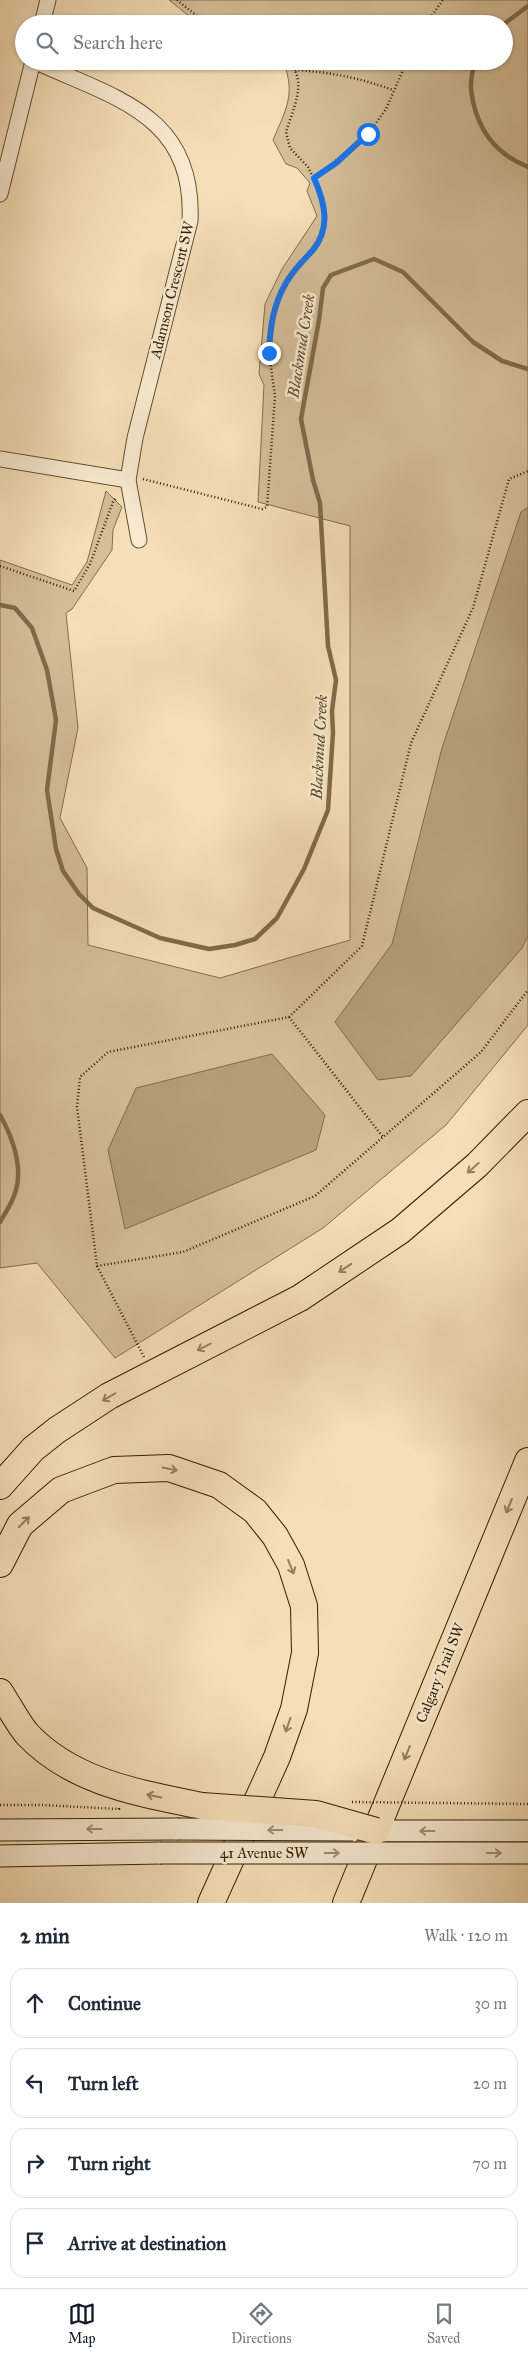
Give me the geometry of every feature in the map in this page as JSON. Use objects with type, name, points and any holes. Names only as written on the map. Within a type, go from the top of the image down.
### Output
[{"type":"highway","points":[[0,1486],[33,1449],[57,1430],[110,1396],[300,1298],[400,1231],[477,1165],[528,1113]]},
{"type":"highway","name":"Calgary Trail SW","points":[[350,1894],[528,1461]]},
{"type":"highway","points":[[0,1564],[20,1525],[61,1490],[114,1470],[168,1468],[219,1485],[255,1511],[275,1536],[291,1566],[304,1606],[305,1653],[294,1709],[277,1757],[212,1903]]},
{"type":"highway","points":[[0,1692],[27,1733],[58,1760],[99,1781],[124,1789],[202,1806],[316,1814],[376,1831]]},
{"type":"main road","name":"41 Avenue SW","points":[[0,1830],[528,1831]]},
{"type":"main road","name":"41 Avenue SW","points":[[0,1856],[160,1853],[528,1853]]},
{"type":"street","points":[[44,15],[48,0]]},
{"type":"street","points":[[0,194],[32,70]]},
{"type":"street","name":"Adamson Crescent SW","points":[[53,70],[120,101],[149,118],[160,127],[178,152],[185,168],[189,185],[190,212],[186,241],[135,438],[128,480],[139,540]]},
{"type":"street","points":[[0,458],[128,480]]},
{"type":"path","points":[[178,0],[196,15]]},
{"type":"path","points":[[432,15],[443,0]]},
{"type":"path","points":[[143,479],[262,509],[267,507],[275,396],[270,363],[270,326],[286,281],[315,247],[323,231],[325,213],[314,178],[308,167],[296,156],[287,138],[286,132],[299,87],[295,70],[347,75],[393,90]]},
{"type":"path","points":[[314,178],[366,137],[386,109],[403,70]]},
{"type":"path","points":[[152,1374],[97,1266],[78,1107],[80,1077],[108,1052],[289,1017],[362,946],[411,743],[473,608],[509,479],[528,471]]},
{"type":"path","points":[[0,566],[74,591],[90,564],[113,502],[118,496]]},
{"type":"path","points":[[97,1266],[183,1252],[315,1196],[481,1052],[528,990]]},
{"type":"path","points":[[289,1017],[383,1137]]},
{"type":"path","points":[[342,1802],[528,1804]]},
{"type":"shaded area","points":[[169,0],[528,0],[528,1025],[446,1125],[323,1228],[115,1358],[37,1263],[0,1268],[0,560],[72,585],[87,562],[106,491],[122,507],[113,530],[112,550],[72,609],[66,613],[78,728],[60,818],[87,868],[88,945],[220,978],[350,940],[350,526],[258,502],[264,385],[259,374],[265,304],[282,269],[317,216],[307,191],[310,183],[297,168],[286,164],[273,140],[288,103],[289,85],[286,70],[513,70],[513,15],[188,15]]},
{"type":"shaded area","points":[[528,507],[528,936],[522,948],[411,1076],[378,1080],[335,1022],[392,944],[442,748],[521,512]]},
{"type":"shaded area","points":[[272,1054],[325,1115],[316,1150],[125,1229],[108,1150],[136,1088]]},
{"type":"waterway","name":"Blackmud Creek","points":[[513,17],[528,6]]},
{"type":"waterway","name":"Blackmud Creek","points":[[473,70],[471,79],[473,102],[482,126],[496,146],[505,154],[528,167]]},
{"type":"waterway","name":"Blackmud Creek","points":[[0,605],[15,608],[32,628],[47,670],[56,720],[47,790],[56,849],[63,871],[79,894],[93,908],[160,938],[209,949],[235,945],[255,939],[277,918],[304,869],[328,810],[333,733],[332,711],[336,680],[328,646],[320,503],[313,480],[301,419],[323,288],[331,275],[374,259],[403,272],[473,342],[502,361],[528,369]]},
{"type":"waterway","name":"Blackmud Creek","points":[[0,1115],[9,1132],[15,1151],[18,1171],[15,1194],[0,1222]]},
{"type":"route","points":[[269,353],[270,326],[281,292],[294,270],[312,251],[323,231],[325,213],[314,178],[336,163],[368,134]]}]
